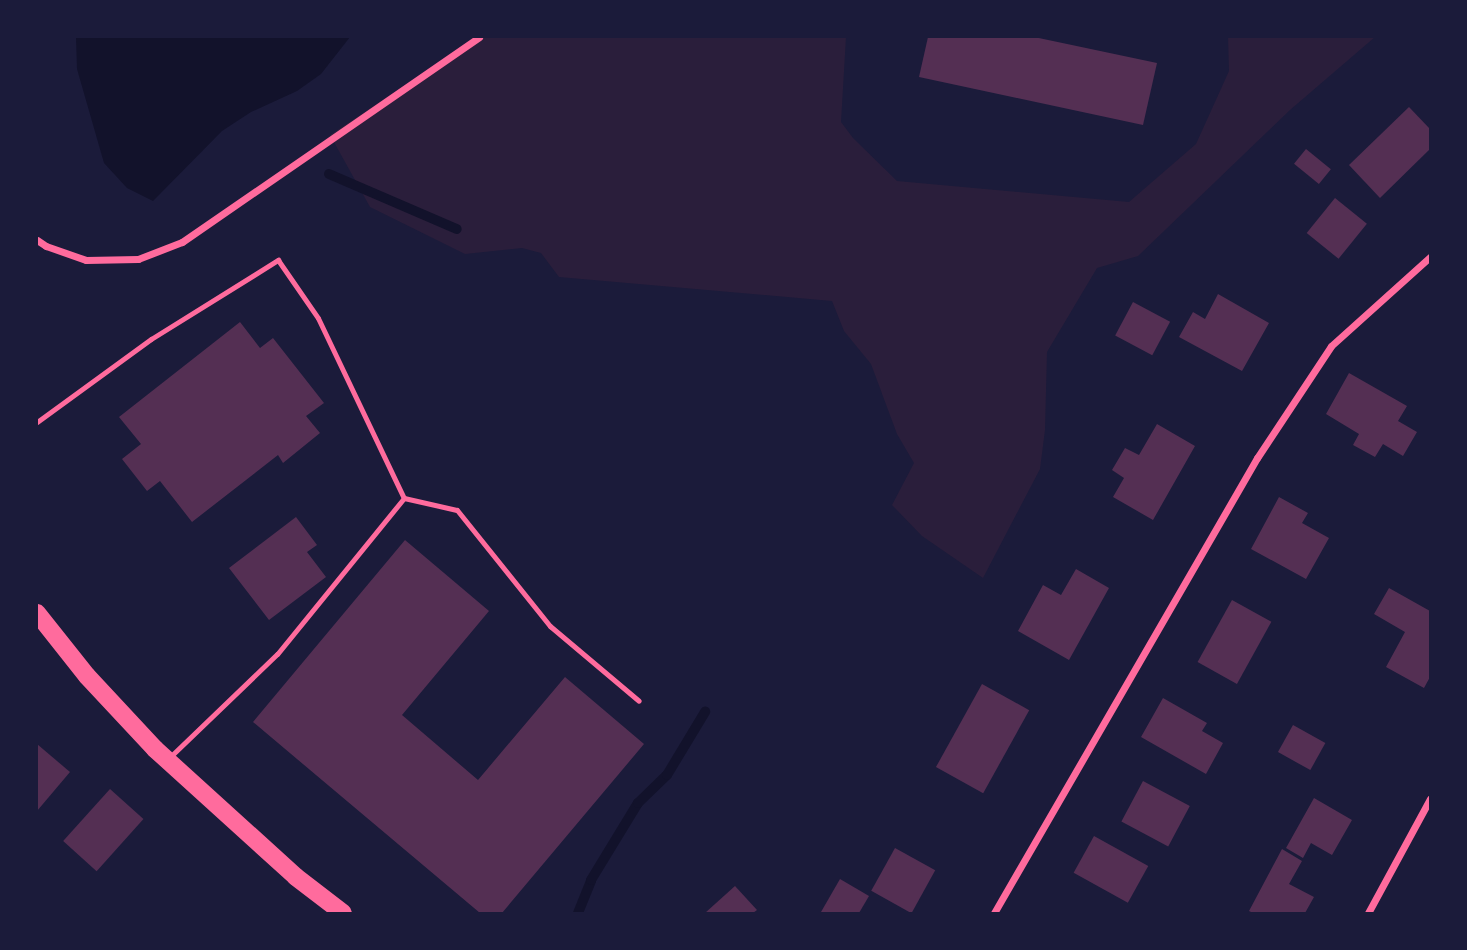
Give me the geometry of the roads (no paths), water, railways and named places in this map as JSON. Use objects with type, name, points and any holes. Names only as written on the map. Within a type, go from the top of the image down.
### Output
[{"type":"main road","points":[[37,612],[87,676],[167,760],[296,877],[343,913]]},
{"type":"street","points":[[37,240],[46,246],[86,260],[138,259],[182,242],[479,37]]},
{"type":"street","points":[[994,913],[1136,662],[1257,458],[1331,346],[1430,257]]},
{"type":"street","points":[[1368,913],[1430,799]]},
{"type":"lane","points":[[37,422],[151,339],[278,260],[318,318],[404,498]]},
{"type":"lane","points":[[404,498],[457,510],[550,626],[639,701]]},
{"type":"lane","points":[[167,760],[277,654],[404,498]]},
{"type":"waterway","points":[[329,174],[457,229]]},
{"type":"waterway","points":[[578,913],[591,880],[638,803],[667,775],[705,712]]}]
